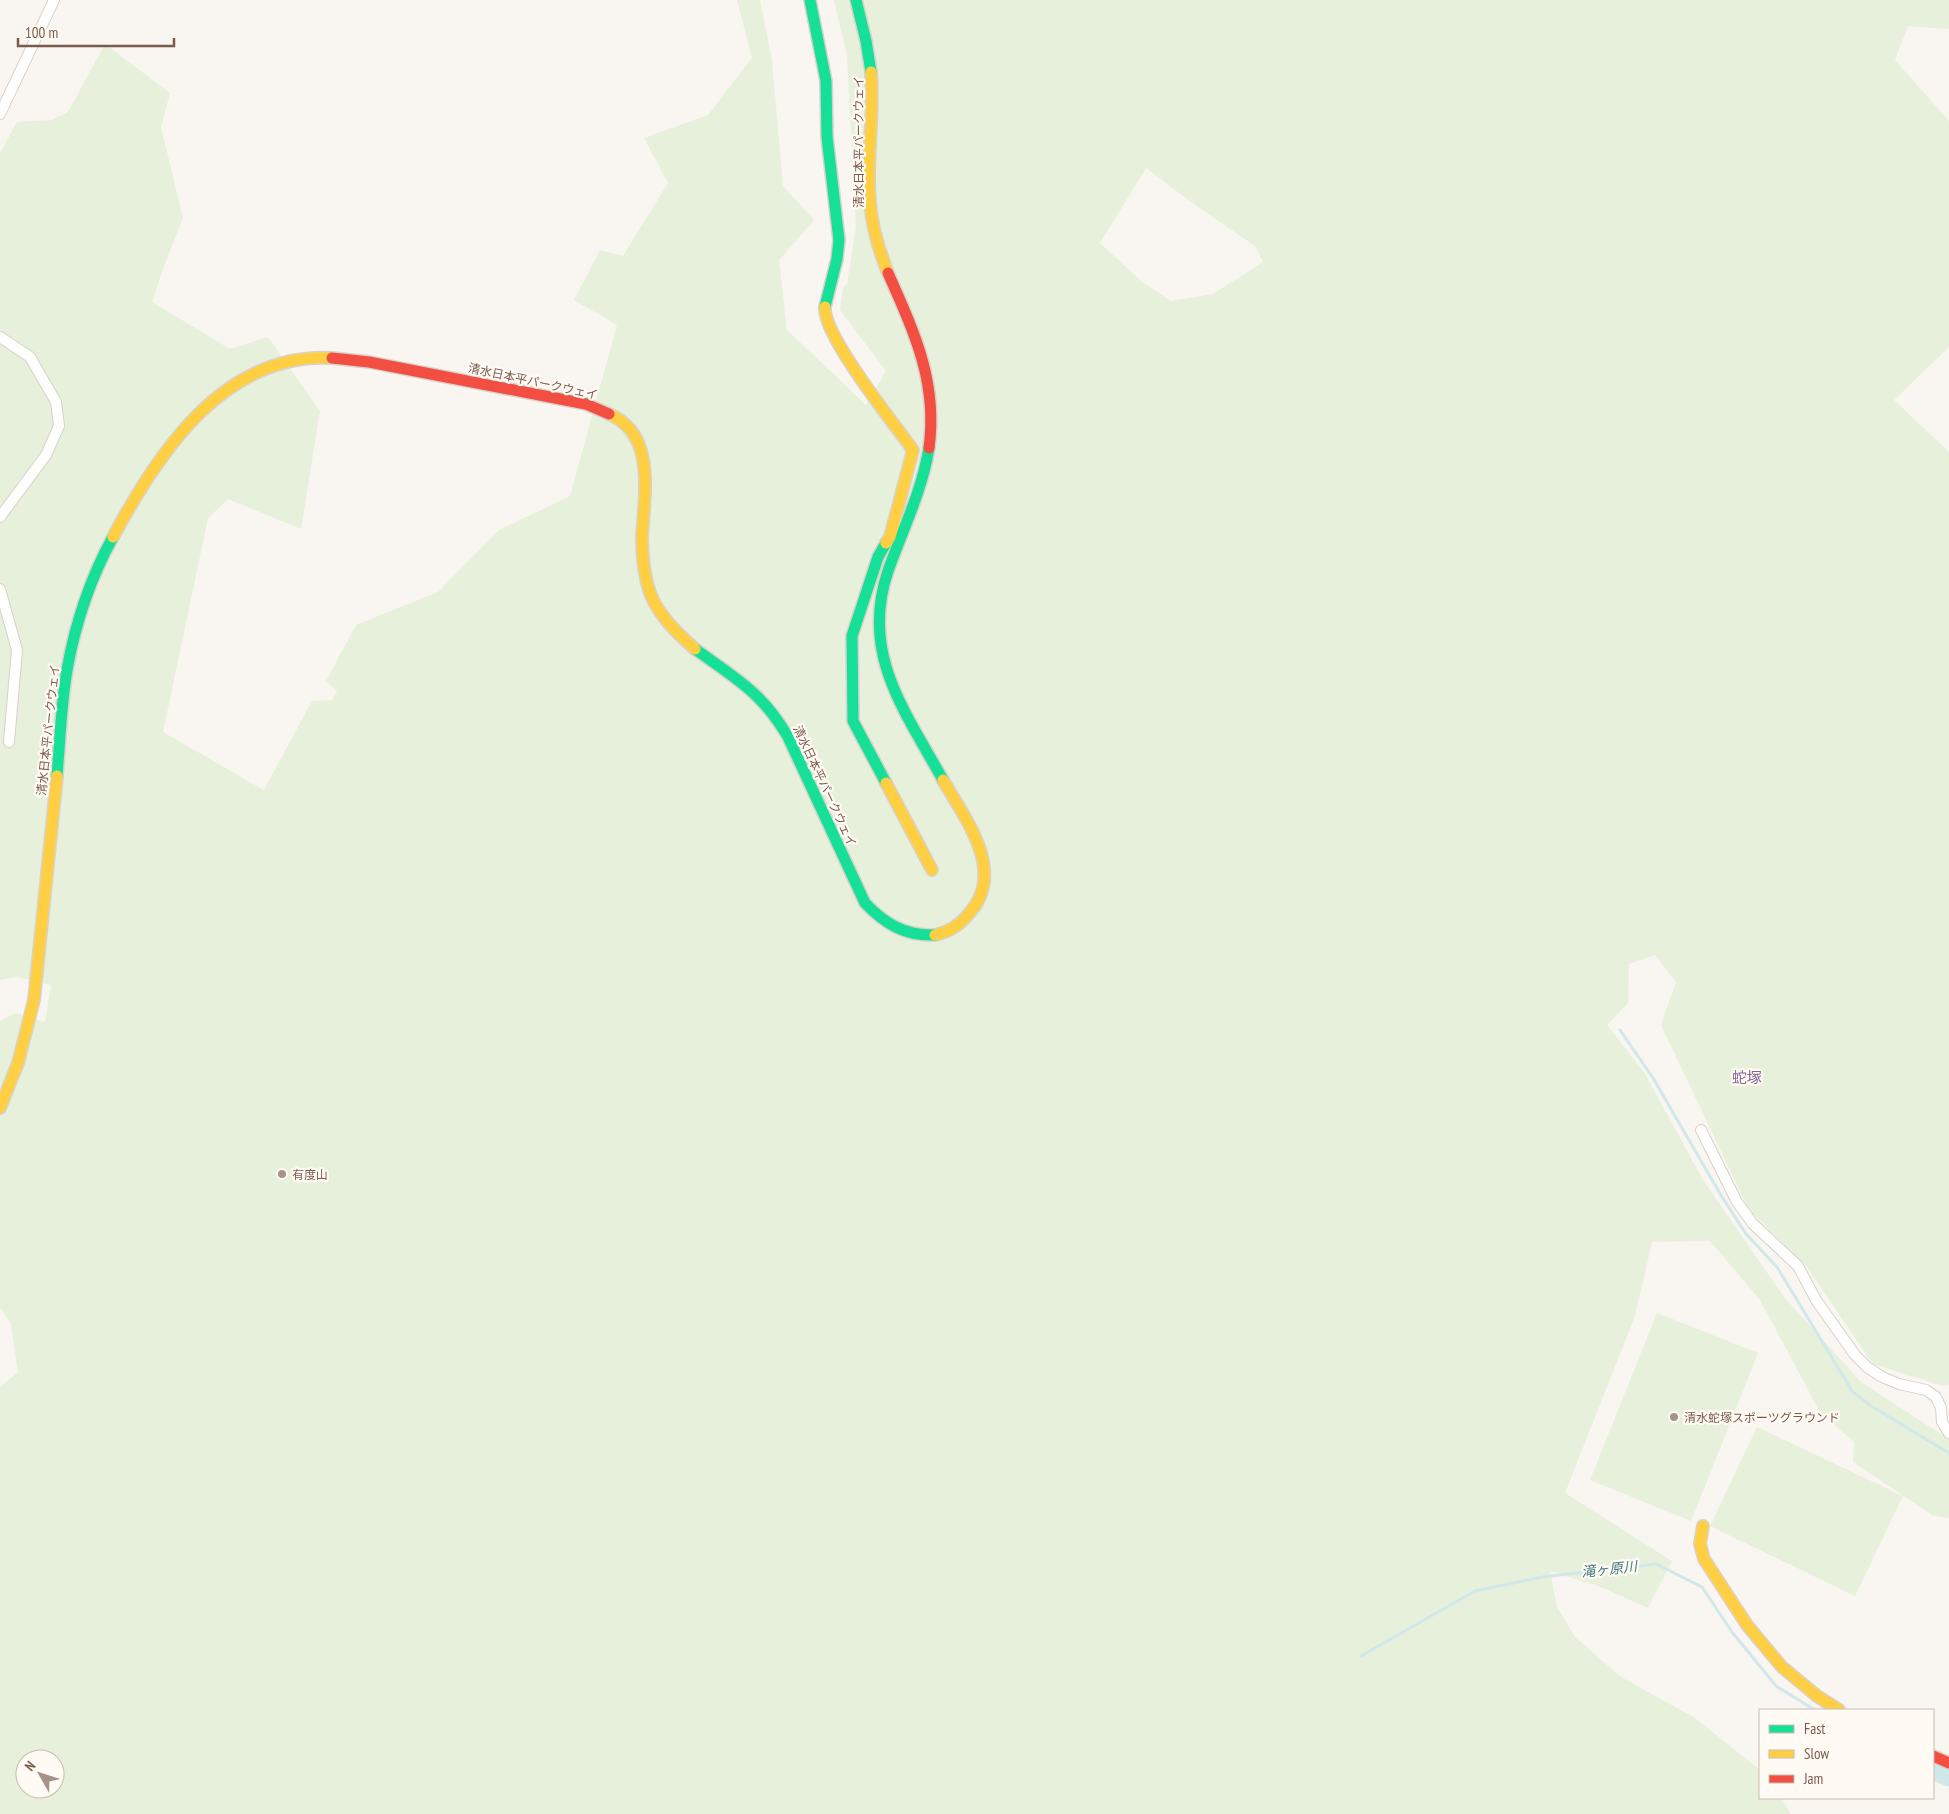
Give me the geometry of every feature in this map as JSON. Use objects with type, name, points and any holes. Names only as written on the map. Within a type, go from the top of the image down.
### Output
[{"type":"street","points":[[0,114],[54,0]]},
{"type":"street","points":[[810,0],[826,81],[827,137],[839,240],[837,259],[824,310],[842,352],[913,450],[890,537],[878,557],[852,636],[852,715],[853,721],[932,870]]},
{"type":"street","name":"清水日本平パークウェイ","points":[[0,1108],[6,1097],[26,1037],[32,1012],[67,670],[82,614],[106,549],[140,488],[159,460],[192,421],[228,387],[264,368],[301,359],[342,358],[369,362],[586,404],[618,416],[634,431],[643,451],[646,479],[641,538],[643,566],[650,593],[662,615],[682,638],[755,693],[773,713],[788,736],[859,892],[872,911],[888,925],[909,934],[930,936],[943,933],[966,919],[978,901],[984,882],[983,860],[976,837],[892,689],[885,671],[878,641],[878,609],[886,574],[922,479],[927,461],[932,416],[930,388],[924,360],[915,333],[886,268],[872,219],[869,180],[872,109],[871,68],[856,0]]},
{"type":"street","points":[[0,337],[30,357],[56,402],[59,426],[46,455],[0,517]]},
{"type":"street","points":[[0,589],[17,650],[8,742]]},
{"type":"street","points":[[1701,1130],[1736,1202],[1753,1224],[1798,1266],[1816,1300],[1855,1355],[1867,1367],[1882,1377],[1899,1384],[1926,1390],[1936,1397],[1941,1408],[1942,1422],[1949,1433]]},
{"type":"street","points":[[1703,1526],[1700,1544],[1704,1559],[1748,1625],[1782,1667],[1838,1709]]},
{"type":"street","points":[[1934,1756],[1949,1763]]},
{"type":"green space","points":[[737,0],[760,0],[772,60],[783,186],[814,220],[779,260],[787,330],[866,405],[886,371],[840,310],[843,288],[847,284],[856,227],[847,55],[834,0],[1949,0],[1949,29],[1908,26],[1895,60],[1949,121],[1949,347],[1894,400],[1949,452],[1949,1384],[1943,1386],[1873,1364],[1806,1266],[1749,1210],[1661,1025],[1676,982],[1655,955],[1629,964],[1628,1003],[1607,1025],[1644,1072],[1703,1180],[1784,1297],[1860,1381],[1949,1438],[1949,1518],[1932,1515],[1853,1462],[1854,1442],[1820,1412],[1760,1300],[1710,1241],[1652,1242],[1635,1316],[1565,1493],[1672,1561],[1648,1608],[1601,1587],[1550,1571],[1557,1607],[1575,1637],[1621,1677],[1695,1718],[1759,1769],[1759,1799],[1782,1799],[1791,1814],[0,1814],[0,1387],[18,1372],[11,1324],[0,1307],[0,1021],[15,1013],[45,1022],[51,985],[17,977],[0,980],[0,153],[17,122],[52,120],[68,112],[105,44],[170,93],[161,127],[183,218],[152,302],[230,349],[268,337],[320,411],[301,529],[228,499],[208,518],[163,732],[264,790],[312,701],[332,700],[337,691],[326,681],[356,625],[438,592],[499,530],[570,496],[617,325],[574,300],[600,250],[623,256],[668,183],[644,138],[708,115],[752,58]],"holes":[[[1146,168],[1195,205],[1255,246],[1263,262],[1213,294],[1171,301],[1142,282],[1100,243]]]},
{"type":"green space","name":"清水蛇塚スポーツグラウンド","points":[[1657,1313],[1758,1353],[1691,1521],[1590,1480]]},
{"type":"green space","name":"清水蛇塚スポーツグラウンド","points":[[1757,1427],[1903,1496],[1855,1596],[1710,1526]]},
{"type":"waterway","points":[[1620,1030],[1653,1078],[1722,1197],[1746,1234],[1777,1267],[1852,1391],[1871,1406],[1949,1453]]},
{"type":"waterway","name":"滝ヶ原川","points":[[1361,1656],[1475,1591],[1542,1577],[1656,1564],[1702,1587],[1732,1632],[1776,1686],[1813,1709]]},
{"type":"waterway","name":"滝ヶ原川","points":[[1934,1770],[1949,1777]]},
{"type":"traffic: fast","points":[[810,0],[826,81],[827,137],[839,240],[837,259],[825,307]]},
{"type":"traffic: fast","points":[[856,0],[871,72]]},
{"type":"traffic: fast","points":[[929,448],[917,495],[888,571],[881,601],[879,629],[883,655],[891,681],[914,730],[943,780]]},
{"type":"traffic: fast","points":[[57,776],[63,696],[70,653],[91,585],[113,537]]},
{"type":"traffic: fast","points":[[886,543],[878,557],[852,636],[853,721],[886,783]]},
{"type":"traffic: fast","points":[[695,649],[747,687],[778,721],[788,737],[865,903],[880,917],[896,927],[914,933],[935,935]]},
{"type":"traffic: slow","points":[[871,72],[870,200],[875,232],[888,273]]},
{"type":"traffic: slow","points":[[825,307],[827,320],[847,358],[876,401],[913,450],[890,537],[886,543]]},
{"type":"traffic: slow","points":[[113,537],[151,473],[174,442],[199,414],[227,390],[259,372],[293,361],[332,358]]},
{"type":"traffic: slow","points":[[609,414],[624,423],[635,436],[641,451],[645,485],[642,551],[650,593],[663,617],[695,649]]},
{"type":"traffic: slow","points":[[0,1108],[18,1063],[34,1000],[57,776]]},
{"type":"traffic: slow","points":[[935,935],[952,929],[968,915],[981,894],[984,878],[983,861],[978,844],[943,780]]},
{"type":"traffic: slow","points":[[886,783],[932,870]]},
{"type":"traffic: slow","points":[[1703,1526],[1700,1544],[1704,1559],[1747,1625],[1782,1667],[1817,1696],[1837,1709]]},
{"type":"traffic: jam","points":[[888,273],[915,337],[927,379],[931,424],[929,448]]},
{"type":"traffic: jam","points":[[332,358],[369,362],[586,404],[609,414]]},
{"type":"traffic: jam","points":[[1934,1756],[1949,1763]]},
{"type":"place","name":"有度山","points":[[282,1174]]},
{"type":"place","name":"清水蛇塚スポーツグラウンド","points":[[1674,1417]]},
{"type":"district","name":"蛇塚","points":[[1747,1077]]}]
